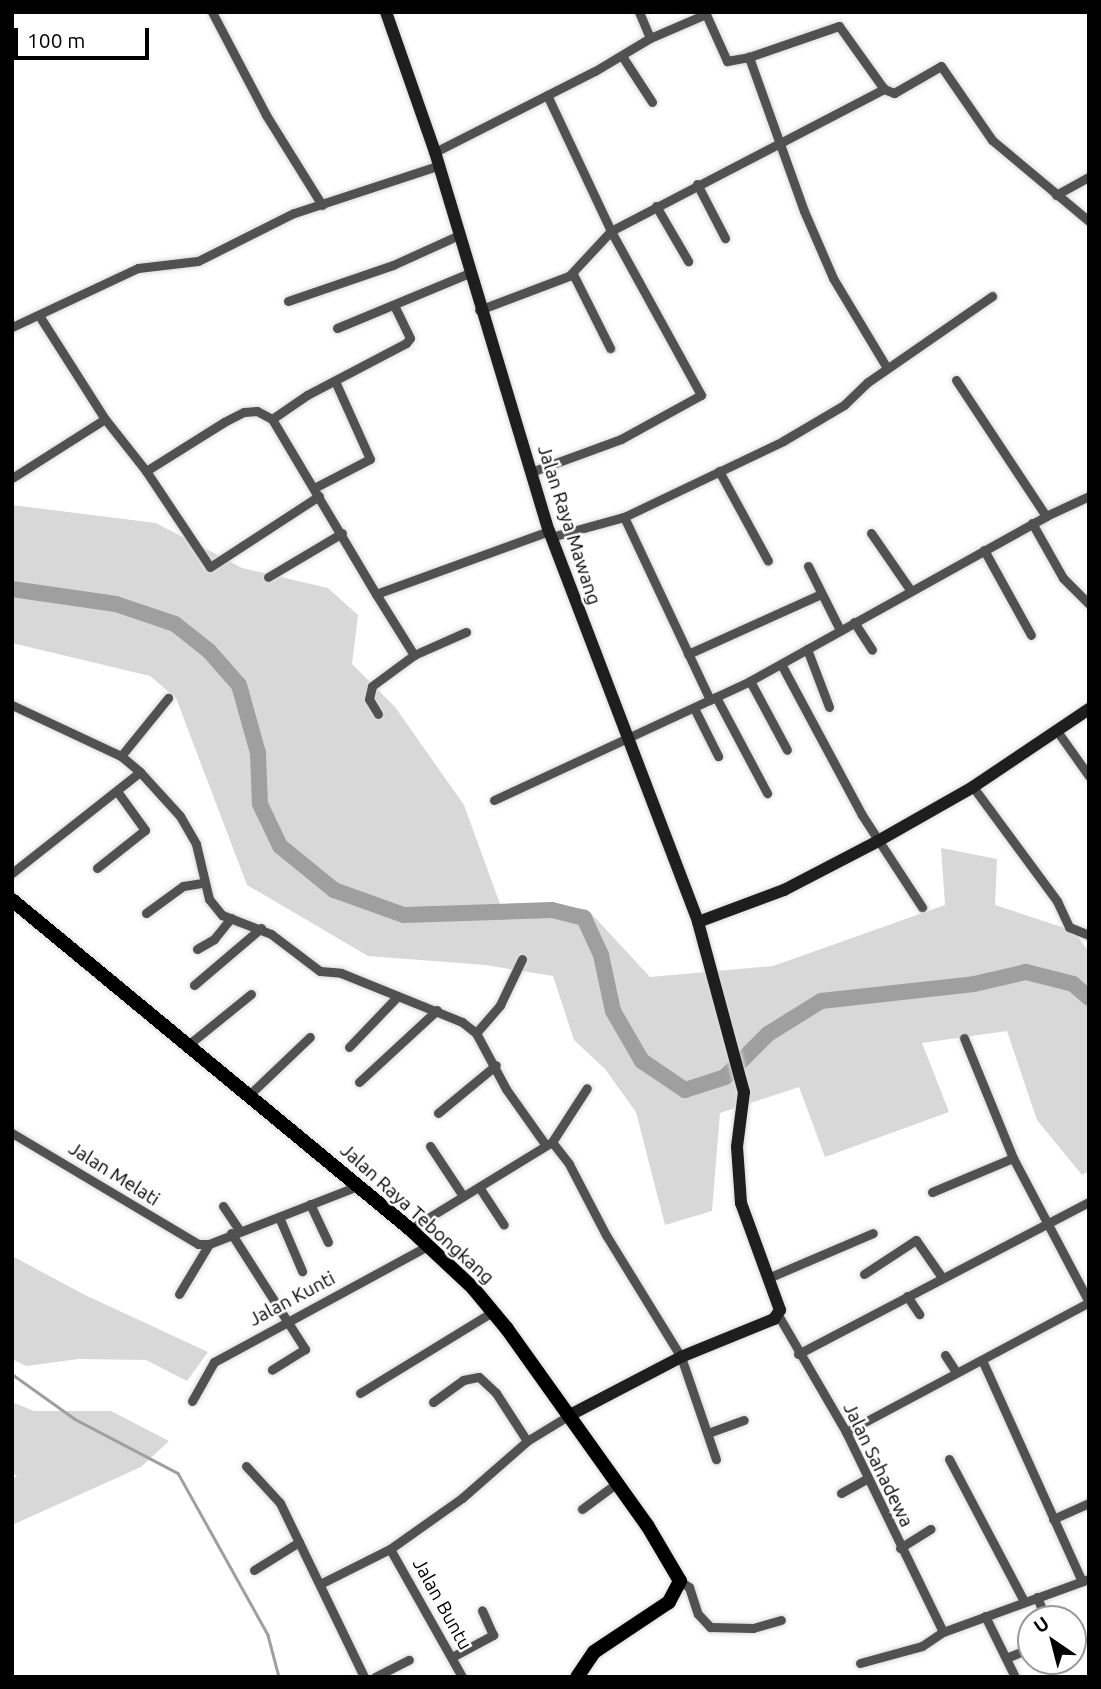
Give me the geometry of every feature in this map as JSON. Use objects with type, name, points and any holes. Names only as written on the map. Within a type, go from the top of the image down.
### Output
[{"type":"main road","name":"Jalan Raya Mawang","points":[[386,12],[435,152],[479,310],[550,534],[698,922],[730,1044],[742,1079],[739,1191],[768,1278]]},
{"type":"main road","points":[[698,922],[784,890],[878,841],[973,787],[1089,709]]},
{"type":"main road","name":"Jalan Raya Tebongkang","points":[[12,900],[410,1229],[494,1311],[617,1483],[680,1581]]},
{"type":"main road","points":[[568,1416],[681,1357],[778,1315],[768,1278]]},
{"type":"main road","points":[[577,1677],[594,1652],[669,1602],[680,1581]]},
{"type":"street","points":[[212,12],[266,116],[322,205]]},
{"type":"street","points":[[639,12],[650,38]]},
{"type":"street","points":[[435,152],[622,56],[650,38],[705,13],[727,61],[749,57],[839,26],[884,89],[896,93],[942,66],[983,129],[1089,221]]},
{"type":"street","points":[[622,56],[652,102]]},
{"type":"street","points":[[749,57],[779,142],[834,278],[887,368]]},
{"type":"street","points":[[479,310],[573,274],[611,231],[884,89]]},
{"type":"street","points":[[531,472],[621,439],[701,395],[611,231],[547,95]]},
{"type":"street","points":[[12,327],[40,317],[138,268],[198,261],[276,221],[438,166]]},
{"type":"street","points":[[1056,195],[1089,177]]},
{"type":"street","points":[[697,184],[725,238]]},
{"type":"street","points":[[656,206],[688,261]]},
{"type":"street","points":[[288,301],[393,264],[459,235]]},
{"type":"street","points":[[337,328],[469,273]]},
{"type":"street","points":[[573,274],[610,348]]},
{"type":"street","points":[[376,594],[550,534],[625,517],[783,441],[844,405],[887,368],[992,296]]},
{"type":"street","points":[[272,419],[408,341],[394,305]]},
{"type":"street","points":[[40,317],[104,419],[146,471],[212,567],[316,492],[370,459],[335,381]]},
{"type":"street","points":[[956,380],[1046,516]]},
{"type":"street","points":[[146,471],[244,412],[253,410],[272,419],[414,655]]},
{"type":"street","points":[[12,478],[104,419]]},
{"type":"street","points":[[719,471],[768,561]]},
{"type":"street","points":[[494,800],[627,735],[694,708],[750,681],[1032,523],[1089,496]]},
{"type":"street","points":[[625,517],[688,654],[767,793]]},
{"type":"street","points":[[1032,523],[1063,578],[1089,604]]},
{"type":"street","points":[[268,577],[342,533]]},
{"type":"street","points":[[871,533],[911,591]]},
{"type":"street","points":[[984,550],[1031,635]]},
{"type":"street","points":[[808,566],[840,630]]},
{"type":"street","points":[[688,654],[821,594]]},
{"type":"street","points":[[854,622],[872,650]]},
{"type":"street","points":[[378,714],[369,699],[372,687],[414,655],[466,632]]},
{"type":"street","points":[[807,649],[829,707]]},
{"type":"street","points":[[781,664],[878,841],[922,907]]},
{"type":"street","points":[[750,681],[787,751]]},
{"type":"street","points":[[121,756],[168,698]]},
{"type":"street","points":[[12,705],[121,756],[139,772],[180,816],[196,844],[204,883],[214,906],[231,918],[261,928],[320,971],[341,973],[396,998],[437,1010],[476,1033],[496,1065],[506,1089],[548,1143],[569,1164],[606,1236],[681,1357],[716,1459]]},
{"type":"street","points":[[694,708],[718,756]]},
{"type":"street","points":[[1057,731],[1089,776]]},
{"type":"street","points":[[12,873],[139,772]]},
{"type":"street","points":[[973,787],[1057,901],[1069,927],[1089,935]]},
{"type":"street","points":[[97,868],[145,830],[117,791]]},
{"type":"street","points":[[146,914],[183,886],[204,883]]},
{"type":"street","points":[[197,949],[214,939],[231,918]]},
{"type":"street","points":[[194,985],[261,928]]},
{"type":"street","points":[[476,1033],[500,1005],[522,959]]},
{"type":"street","points":[[188,1045],[251,994]]},
{"type":"street","points":[[349,1047],[396,998]]},
{"type":"street","points":[[359,1082],[437,1010]]},
{"type":"street","points":[[249,1095],[310,1037]]},
{"type":"street","points":[[846,1432],[1089,1302],[1013,1158],[964,1038]]},
{"type":"street","points":[[438,1113],[496,1065]]},
{"type":"street","points":[[410,1229],[548,1143],[587,1088]]},
{"type":"street","name":"Jalan Melati","points":[[12,1133],[198,1244],[209,1244]]},
{"type":"street","points":[[430,1146],[463,1196]]},
{"type":"street","points":[[932,1192],[1013,1158]]},
{"type":"street","points":[[179,1294],[209,1244],[235,1231],[358,1186]]},
{"type":"street","points":[[479,1187],[503,1225]]},
{"type":"street","points":[[798,1353],[1046,1220],[1089,1202]]},
{"type":"street","points":[[310,1204],[328,1242]]},
{"type":"street","points":[[223,1206],[305,1351],[272,1370]]},
{"type":"street","points":[[279,1217],[302,1271]]},
{"type":"street","points":[[768,1278],[873,1233]]},
{"type":"street","points":[[864,1274],[916,1240],[941,1276]]},
{"type":"street","name":"Jalan Kunti","points":[[192,1401],[207,1369],[288,1320],[428,1246]]},
{"type":"street","points":[[907,1296],[919,1314]]},
{"type":"street","points":[[360,1393],[494,1311]]},
{"type":"street","name":"Jalan Sahadewa","points":[[778,1315],[846,1432],[866,1479],[943,1632]]},
{"type":"street","points":[[945,1355],[956,1372]]},
{"type":"street","points":[[860,1664],[930,1642],[943,1632],[1085,1580],[1053,1520],[982,1360]]},
{"type":"street","points":[[433,1402],[463,1380],[479,1377],[496,1393],[527,1441]]},
{"type":"street","points":[[320,1584],[390,1549],[462,1498],[527,1441],[568,1416]]},
{"type":"street","points":[[708,1433],[744,1420]]},
{"type":"street","points":[[949,1460],[1024,1601]]},
{"type":"street","points":[[246,1466],[280,1503],[364,1677]]},
{"type":"street","points":[[841,1493],[866,1479]]},
{"type":"street","points":[[582,1509],[617,1483]]},
{"type":"street","points":[[1053,1520],[1089,1503]]},
{"type":"street","points":[[900,1548],[930,1530]]},
{"type":"street","points":[[254,1570],[299,1542]]},
{"type":"street","name":"Jalan Buntu","points":[[390,1549],[462,1677]]},
{"type":"street","points":[[680,1581],[688,1587],[698,1614],[710,1627],[753,1628],[781,1620]]},
{"type":"street","points":[[1037,1597],[1040,1605]]},
{"type":"street","points":[[452,1657],[493,1636],[482,1610]]},
{"type":"street","points":[[985,1616],[1015,1677]]},
{"type":"street","points":[[1006,1658],[1017,1654]]},
{"type":"street","points":[[375,1677],[410,1660]]},
{"type":"shaded area","points":[[12,505],[156,523],[242,568],[328,588],[358,615],[352,664],[395,707],[464,805],[500,904],[587,909],[650,977],[773,966],[945,905],[941,848],[997,859],[995,905],[1074,931],[1089,952],[1089,1171],[1082,1175],[1037,1120],[1007,1031],[922,1043],[949,1112],[825,1157],[799,1087],[720,1113],[712,1211],[665,1225],[636,1112],[605,1069],[574,1040],[553,976],[485,965],[368,956],[247,885],[176,698],[150,676],[12,643]]},
{"type":"shaded area","points":[[12,1256],[85,1295],[208,1352],[187,1381],[146,1360],[79,1359],[26,1366],[12,1359]]},
{"type":"shaded area","points":[[12,1402],[34,1411],[111,1411],[169,1441],[141,1467],[12,1525],[12,1480],[17,1476],[12,1473]]},
{"type":"waterway","points":[[12,589],[116,604],[175,624],[209,651],[239,685],[258,753],[260,804],[280,846],[334,890],[404,915],[552,910],[584,918],[601,955],[613,1011],[642,1061],[685,1090],[725,1077],[768,1034],[821,1001],[974,984],[1026,972],[1073,984],[1089,998]]},
{"type":"waterway","points":[[12,1374],[75,1419],[178,1473],[268,1635],[279,1677]]}]
